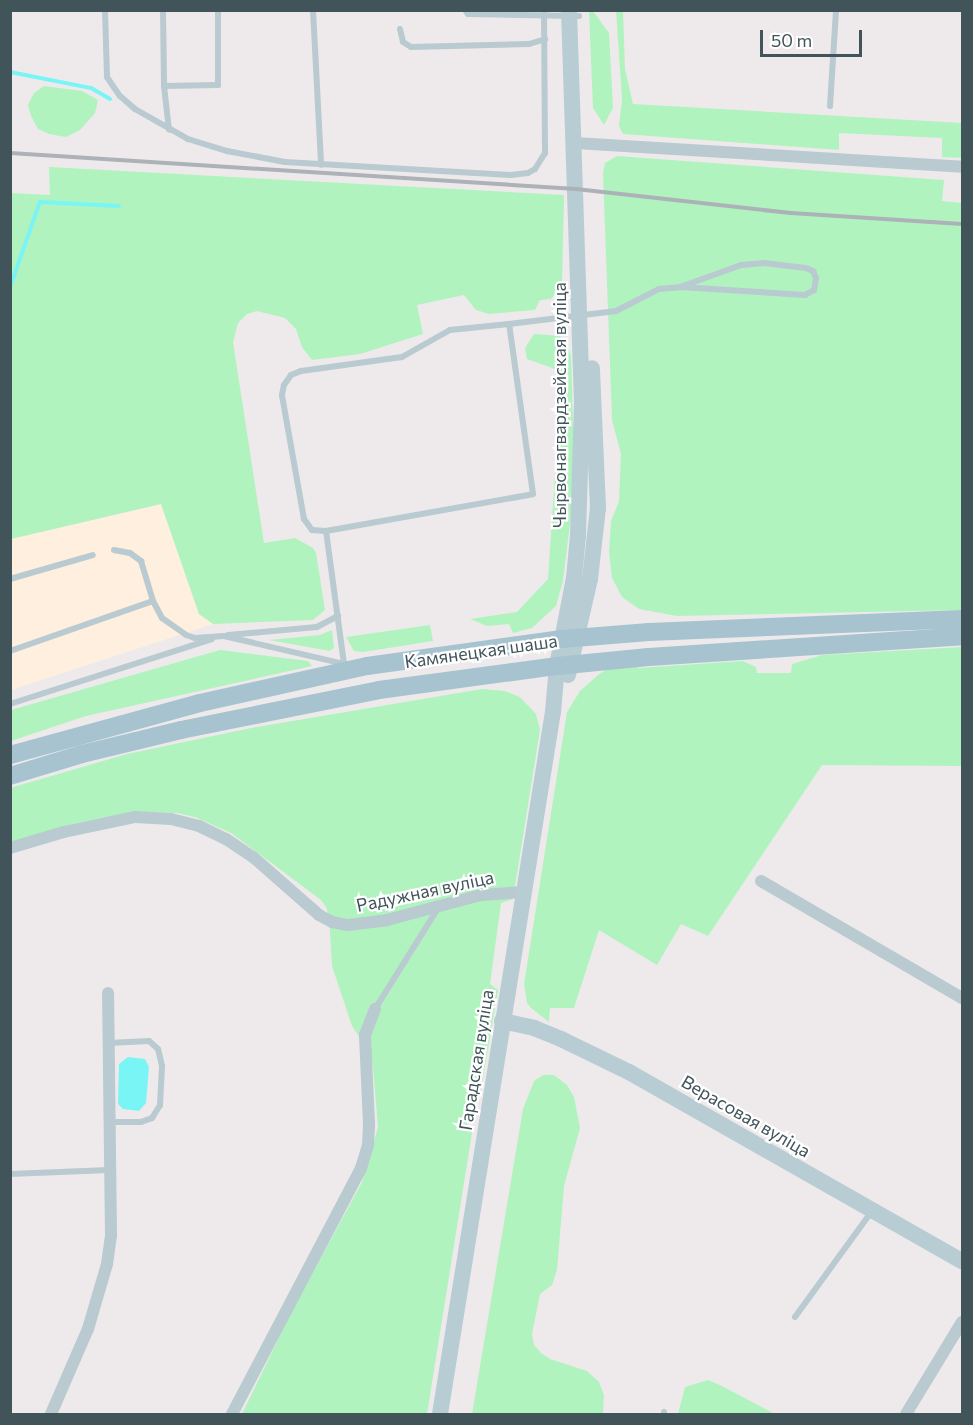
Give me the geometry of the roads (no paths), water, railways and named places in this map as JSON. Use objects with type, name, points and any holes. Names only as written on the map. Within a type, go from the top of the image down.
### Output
[{"type":"main road","name":"Чырвонагвардзейская вуліца","points":[[564,665],[570,639],[580,511],[584,315],[574,13]]},
{"type":"main road","name":"Камянецкая шаша","points":[[10,755],[200,703],[367,666],[570,639],[649,632],[963,619]]},
{"type":"main road","name":"Камянецкая шаша","points":[[10,776],[82,754],[255,714],[379,690],[564,665],[963,636]]},
{"type":"main road","name":"Гарадская вуліца","points":[[440,1414],[523,892],[553,712],[564,665]]},
{"type":"main road","name":"Верасовая вуліца","points":[[502,1021],[534,1028],[629,1072],[963,1261]]},
{"type":"street","points":[[579,144],[963,167]]},
{"type":"street","name":"Радужная вуліца","points":[[10,848],[64,832],[135,817],[171,819],[199,826],[226,839],[253,857],[319,915],[332,922],[348,925],[367,924],[482,895],[523,892]]},
{"type":"street","points":[[761,881],[963,998]]},
{"type":"street","points":[[51,1414],[88,1329],[107,1264],[111,1235],[107,1122],[108,993]]},
{"type":"street","points":[[232,1414],[361,1168],[368,1145],[369,1124],[365,1035],[375,1009]]},
{"type":"street","points":[[906,1414],[963,1322]]},
{"type":"lane","points":[[105,10],[107,78],[120,96],[168,130],[227,151],[321,165],[512,175],[528,173],[536,169],[542,161],[546,144],[544,14]]},
{"type":"lane","points":[[163,10],[164,86],[168,130]]},
{"type":"lane","points":[[164,86],[218,85],[218,10]]},
{"type":"lane","points":[[313,10],[321,165]]},
{"type":"lane","points":[[465,10],[468,14],[574,13]]},
{"type":"lane","points":[[830,106],[836,10]]},
{"type":"lane","points":[[400,29],[403,42],[411,47],[530,44],[545,39]]},
{"type":"lane","points":[[510,324],[533,494],[326,531],[312,530],[304,519],[282,395],[284,385],[291,375],[301,371],[402,357],[450,330],[616,310],[659,289],[680,287],[805,295],[814,290],[816,278],[813,271],[806,268],[758,263],[732,268],[680,287]]},
{"type":"lane","points":[[326,531],[344,664]]},
{"type":"lane","points":[[114,550],[130,553],[141,561],[153,601],[162,618],[177,631],[195,638],[317,627],[338,616]]},
{"type":"lane","points":[[10,579],[93,555]]},
{"type":"lane","points":[[10,651],[153,601]]},
{"type":"lane","points":[[10,704],[224,636],[344,664],[367,666]]},
{"type":"lane","points":[[375,1009],[439,906]]},
{"type":"lane","points":[[107,1122],[141,1122],[152,1118],[160,1105],[162,1066],[158,1049],[149,1041],[108,1043]]},
{"type":"lane","points":[[10,1174],[109,1170]]},
{"type":"lane","points":[[795,1317],[872,1210]]},
{"type":"water","points":[[128,1057],[145,1059],[149,1067],[146,1103],[139,1111],[123,1109],[118,1104],[119,1064]]},
{"type":"waterway","points":[[10,72],[91,88],[110,99]]},
{"type":"waterway","points":[[10,287],[40,202],[119,206]]},
{"type":"railway","points":[[10,153],[576,189],[791,213],[962,224]]}]
